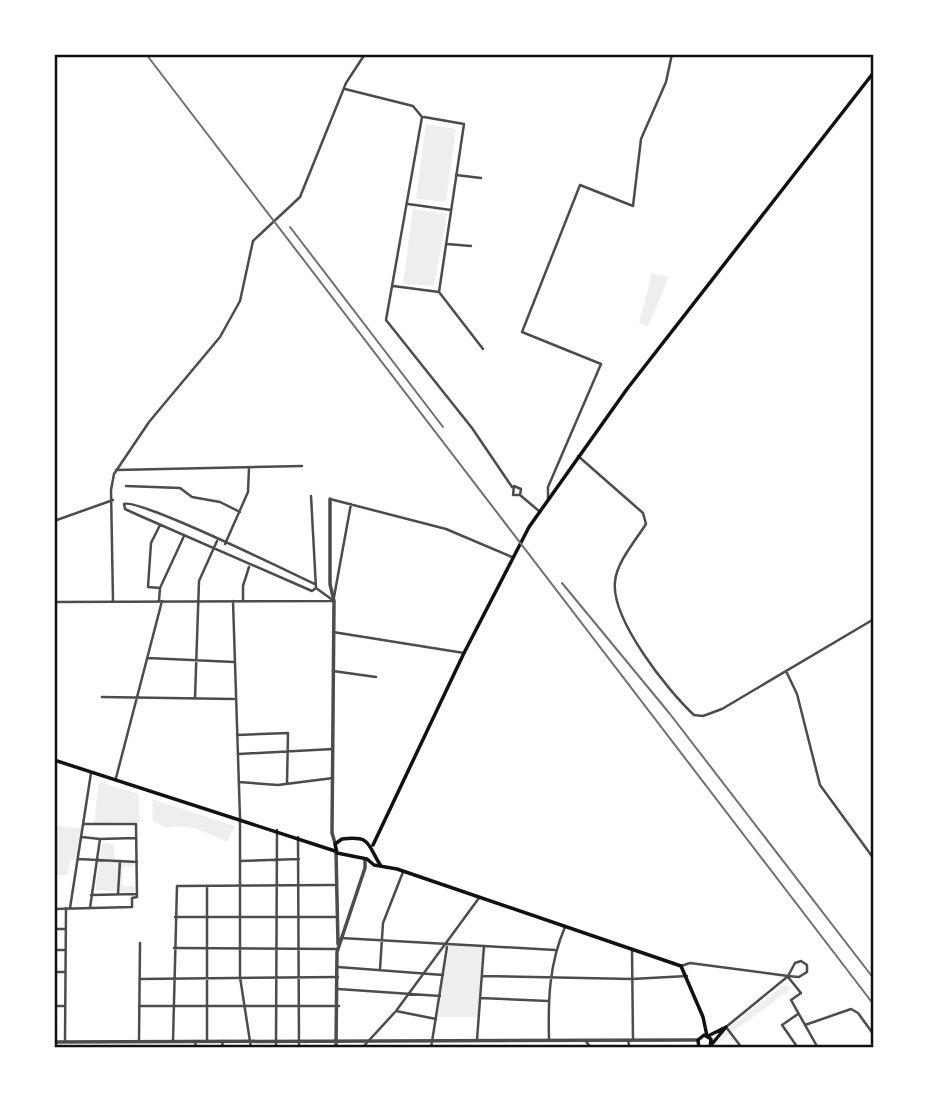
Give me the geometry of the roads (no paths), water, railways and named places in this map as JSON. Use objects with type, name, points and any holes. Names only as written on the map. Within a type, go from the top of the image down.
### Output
[{"type":"main road","points":[[366,859],[464,653],[529,527],[578,456],[874,72]]},
{"type":"main road","points":[[54,760],[277,830],[318,846],[366,859],[681,966],[703,1017],[711,1046]]},
{"type":"main road","points":[[318,846],[335,844],[342,839],[365,840],[378,834]]},
{"type":"main road","points":[[365,840],[373,848],[381,866]]},
{"type":"main road","points":[[335,844],[336,851]]},
{"type":"main road","points":[[698,1042],[703,1017]]},
{"type":"main road","points":[[693,1048],[698,1042],[726,1027]]},
{"type":"main road","points":[[711,1046],[726,1027]]},
{"type":"street","points":[[113,601],[111,490],[116,470],[149,422],[220,337],[240,301],[247,278],[250,248],[267,226],[285,213],[304,190],[344,88],[365,54]]},
{"type":"street","points":[[548,498],[548,487],[601,364],[522,332],[580,185],[633,206],[641,139],[666,82],[671,54]]},
{"type":"street","points":[[344,88],[413,106],[422,117],[464,124],[439,292]]},
{"type":"street","points":[[422,117],[386,320],[472,428],[512,487],[513,495],[520,495],[540,511]]},
{"type":"street","points":[[456,175],[481,178]]},
{"type":"street","points":[[408,204],[452,210]]},
{"type":"street","points":[[447,244],[471,247]]},
{"type":"street","points":[[394,286],[439,292],[483,349]]},
{"type":"street","points":[[578,456],[643,513],[646,524],[618,571],[614,594],[656,675],[694,715],[712,714],[874,619]]},
{"type":"street","points":[[116,470],[302,467]]},
{"type":"street","points":[[225,544],[248,492],[249,468]]},
{"type":"street","points":[[126,486],[180,488],[192,497],[220,502],[240,512]]},
{"type":"street","points":[[512,487],[520,487],[520,495]]},
{"type":"street","points":[[124,504],[125,509],[312,591],[316,586],[311,496]]},
{"type":"street","points":[[334,601],[330,584],[330,499],[446,529],[512,558]]},
{"type":"street","points":[[54,521],[113,500],[124,504],[131,502],[316,586],[334,601]]},
{"type":"street","points":[[335,844],[334,601],[351,504]]},
{"type":"street","points":[[160,525],[151,543],[148,587],[160,588]]},
{"type":"street","points":[[116,778],[148,658],[161,601],[160,588],[184,536]]},
{"type":"street","points":[[194,698],[199,581],[218,540]]},
{"type":"street","points":[[243,601],[243,586],[250,566]]},
{"type":"street","points":[[233,601],[234,699],[240,818],[240,977],[251,1048]]},
{"type":"street","points":[[54,602],[334,601]]},
{"type":"street","points":[[333,632],[464,653]]},
{"type":"street","points":[[148,658],[234,662]]},
{"type":"street","points":[[333,671],[376,677]]},
{"type":"street","points":[[786,671],[797,694],[820,785],[874,859]]},
{"type":"street","points":[[102,697],[234,699]]},
{"type":"street","points":[[236,735],[288,733],[287,784]]},
{"type":"street","points":[[237,754],[333,749]]},
{"type":"street","points":[[65,1042],[64,929],[82,837],[91,771]]},
{"type":"street","points":[[239,782],[287,784],[333,778]]},
{"type":"street","points":[[54,909],[132,907],[132,898],[137,897],[136,824],[84,824]]},
{"type":"street","points":[[334,828],[342,839]]},
{"type":"street","points":[[276,1048],[277,830]]},
{"type":"street","points":[[82,837],[136,837]]},
{"type":"street","points":[[298,837],[299,1048]]},
{"type":"street","points":[[90,908],[100,839]]},
{"type":"street","points":[[336,851],[334,885],[339,1006],[337,1048]]},
{"type":"street","points":[[78,859],[136,862]]},
{"type":"street","points":[[240,861],[299,859]]},
{"type":"street","points":[[338,949],[366,859]]},
{"type":"street","points":[[118,894],[120,861]]},
{"type":"street","points":[[380,970],[383,923],[403,872]]},
{"type":"street","points":[[177,1048],[174,1041],[174,948],[177,886],[334,885]]},
{"type":"street","points":[[206,886],[207,1041]]},
{"type":"street","points":[[91,895],[137,894]]},
{"type":"street","points":[[362,1048],[396,1011],[448,944],[479,898]]},
{"type":"street","points":[[175,917],[335,917]]},
{"type":"street","points":[[551,1048],[547,1040],[550,978],[555,950],[566,925]]},
{"type":"street","points":[[54,929],[64,929]]},
{"type":"street","points":[[341,938],[555,950]]},
{"type":"street","points":[[139,1041],[140,943]]},
{"type":"street","points":[[431,1048],[448,944]]},
{"type":"street","points":[[477,1041],[484,946]]},
{"type":"street","points":[[174,948],[338,949]]},
{"type":"street","points":[[629,1047],[632,948]]},
{"type":"street","points":[[54,950],[64,950]]},
{"type":"street","points":[[681,966],[690,963],[788,976],[805,974],[807,965],[802,961],[795,963],[788,976],[726,1027],[742,1048]]},
{"type":"street","points":[[338,967],[443,975]]},
{"type":"street","points":[[54,972],[65,972]]},
{"type":"street","points":[[482,976],[632,979],[687,976]]},
{"type":"street","points":[[788,976],[801,992],[791,1000],[818,1048]]},
{"type":"street","points":[[140,979],[338,978]]},
{"type":"street","points":[[338,989],[440,996]]},
{"type":"street","points":[[480,999],[548,1001]]},
{"type":"street","points":[[54,1006],[65,1006]]},
{"type":"street","points":[[139,1006],[339,1006]]},
{"type":"street","points":[[805,1025],[851,1009],[858,1013],[874,1035]]},
{"type":"street","points":[[396,1011],[436,1019]]},
{"type":"street","points":[[798,1014],[782,1025],[798,1048]]},
{"type":"street","points":[[585,1040],[591,1048]]},
{"type":"street","points":[[150,1041],[152,1048]]},
{"type":"street","points":[[195,1041],[196,1048]]},
{"type":"street","points":[[222,1041],[223,1048]]},
{"type":"street","points":[[385,1041],[385,1048]]},
{"type":"street","points":[[54,1042],[698,1042]]},
{"type":"street","points":[[78,1042],[79,1048]]},
{"type":"street","points":[[100,1042],[102,1048]]},
{"type":"railway","points":[[146,54],[874,1005]]},
{"type":"railway","points":[[290,227],[443,427]]},
{"type":"railway","points":[[562,583],[670,714],[874,979]]}]
